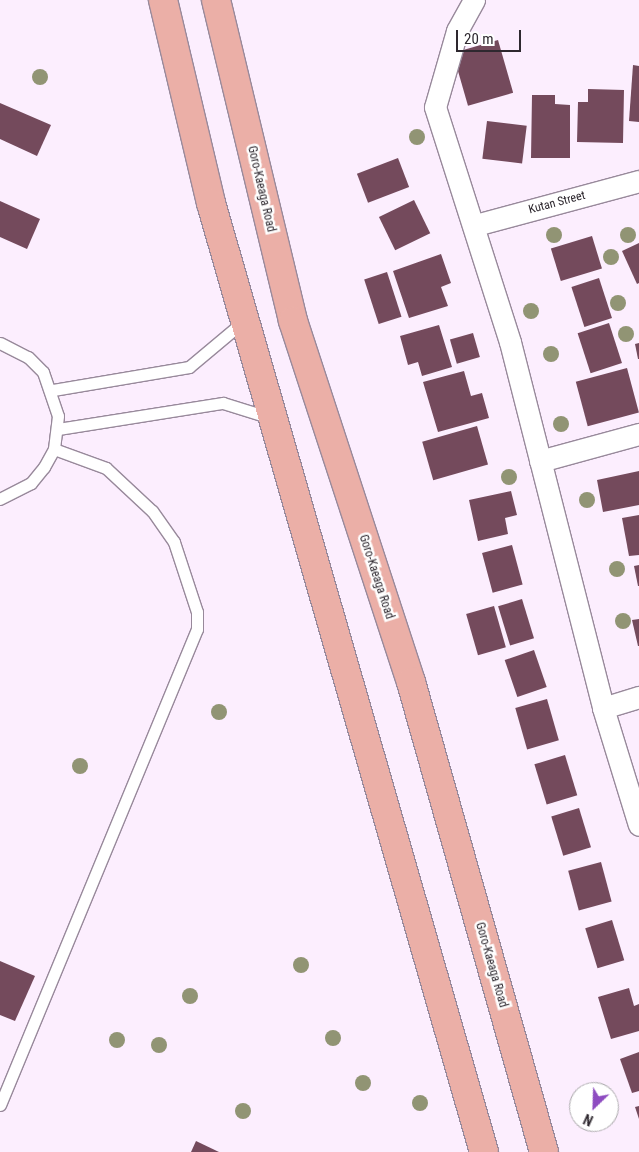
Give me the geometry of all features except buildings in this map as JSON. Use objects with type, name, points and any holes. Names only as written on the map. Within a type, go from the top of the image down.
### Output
[{"type":"main road","points":[[163,0],[211,203],[248,318],[276,426],[484,1152]]},
{"type":"main road","name":"Goro-Kaeaga Road","points":[[216,0],[292,321],[411,682],[544,1152]]},
{"type":"street","points":[[474,0],[457,31],[436,108],[476,224],[540,461],[603,708],[639,824]]},
{"type":"street","name":"Kutan Street","points":[[476,224],[639,181]]},
{"type":"street","points":[[540,461],[639,434]]},
{"type":"street","points":[[603,708],[639,697]]},
{"type":"lane","points":[[53,390],[189,367],[248,318]]},
{"type":"lane","points":[[0,343],[28,358],[53,390],[58,429],[54,449],[31,483],[0,499]]},
{"type":"lane","points":[[58,429],[223,403],[265,414],[276,426]]},
{"type":"lane","points":[[0,1105],[197,629],[197,612],[174,542],[152,511],[106,468],[54,449]]}]
